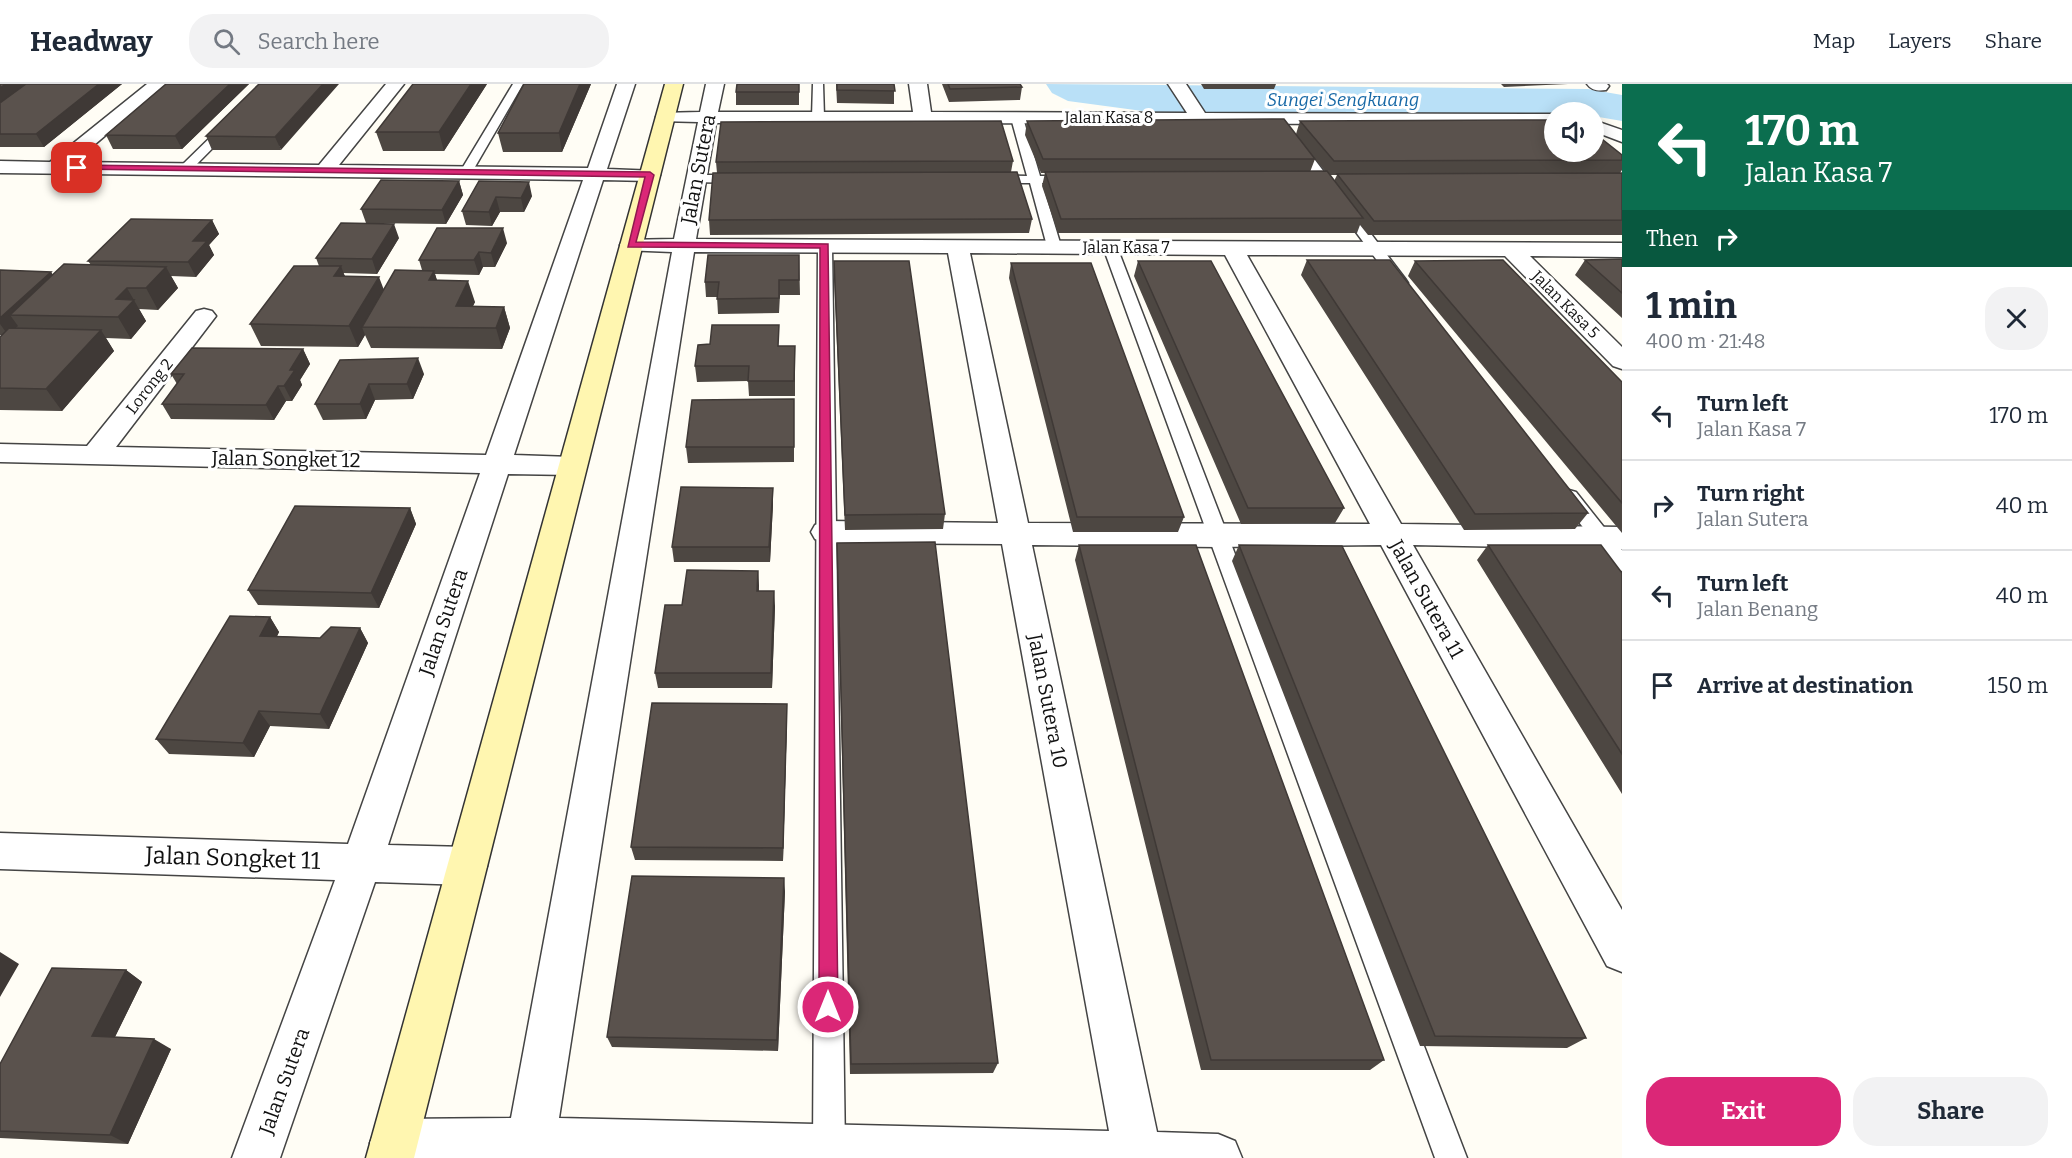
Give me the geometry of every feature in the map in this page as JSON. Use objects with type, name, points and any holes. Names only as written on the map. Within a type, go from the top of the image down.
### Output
[{"type":"street","points":[[56,167],[157,84]]},
{"type":"street","points":[[324,171],[394,84]]},
{"type":"street","name":"Jalan Sutera","points":[[256,1158],[362,862],[626,84]]},
{"type":"street","points":[[674,84],[392,1151],[531,1142],[1218,1158]]},
{"type":"street","name":"Jalan Sutera","points":[[531,1142],[683,245],[715,84]]},
{"type":"street","points":[[918,84],[924,117]]},
{"type":"street","points":[[1177,84],[1195,112]]},
{"type":"street","name":"Jalan Kasa 8","points":[[665,117],[1017,118],[1195,112],[1276,117],[1544,119]]},
{"type":"street","points":[[1604,129],[1622,136]]},
{"type":"street","points":[[0,166],[650,175]]},
{"type":"street","name":"Jalan Kasa 7","points":[[631,245],[1622,250]]},
{"type":"street","name":"Jalan Sutera 10","points":[[958,246],[1138,1156]]},
{"type":"street","name":"Jalan Sutera 11","points":[[1232,247],[1622,951]]},
{"type":"street","name":"Jalan Kasa 5","points":[[1509,248],[1622,361]]},
{"type":"street","name":"Lorong 2","points":[[95,455],[204,316]]},
{"type":"street","name":"Jalan Songket 12","points":[[0,453],[573,466]]},
{"type":"street","points":[[826,532],[1015,532],[1218,536],[1391,534],[1612,538]]},
{"type":"street","name":"Jalan Songket 11","points":[[0,851],[467,866]]},
{"type":"lane","points":[[185,169],[271,84]]},
{"type":"lane","points":[[466,172],[518,84]]},
{"type":"lane","points":[[818,84],[818,117]]},
{"type":"lane","points":[[1276,117],[1410,294]]},
{"type":"lane","points":[[1017,118],[1054,246]]},
{"type":"lane","points":[[695,179],[753,179]]},
{"type":"lane","points":[[976,179],[1081,180]]},
{"type":"lane","points":[[825,246],[829,1149]]},
{"type":"lane","points":[[1110,247],[1451,1158]]},
{"type":"lane","points":[[1558,482],[1612,538],[1622,564]]},
{"type":"building","points":[[26,84],[99,84],[36,134],[0,134],[0,103]]},
{"type":"building","points":[[166,84],[230,84],[175,136],[106,135]]},
{"type":"building","points":[[259,84],[323,84],[275,137],[206,136]]},
{"type":"building","points":[[413,84],[471,84],[439,132],[376,132]]},
{"type":"building","points":[[524,84],[580,84],[559,133],[498,133]]},
{"type":"building","points":[[737,84],[799,84],[799,92],[736,92]]},
{"type":"building","points":[[837,84],[894,84],[895,91],[837,90]]},
{"type":"building","points":[[948,84],[1020,84],[1022,87],[950,89]]},
{"type":"building","points":[[1284,119],[1315,159],[1043,159],[1027,121]]},
{"type":"building","points":[[1544,120],[1544,160],[1334,161],[1300,121]]},
{"type":"building","points":[[1001,121],[1013,161],[716,162],[721,122]]},
{"type":"building","points":[[1604,141],[1622,155],[1622,160],[1604,160]]},
{"type":"building","points":[[1327,171],[1363,218],[1061,219],[1045,172]]},
{"type":"building","points":[[1017,172],[1032,219],[709,220],[713,173]]},
{"type":"building","points":[[1622,173],[1622,220],[1374,221],[1337,174]]},
{"type":"building","points":[[381,180],[459,181],[442,210],[361,209]]},
{"type":"building","points":[[479,181],[529,182],[521,198],[496,197],[489,212],[462,211]]},
{"type":"building","points":[[131,219],[212,220],[193,241],[207,241],[188,262],[88,261]]},
{"type":"building","points":[[341,223],[394,224],[372,259],[316,258]]},
{"type":"building","points":[[437,228],[503,228],[491,253],[479,252],[474,260],[419,260]]},
{"type":"building","points":[[708,255],[799,255],[799,280],[779,280],[779,298],[717,299],[719,282],[705,282]]},
{"type":"building","points":[[1622,259],[1622,293],[1585,260]]},
{"type":"building","points":[[1307,260],[1390,260],[1588,513],[1475,514]]},
{"type":"building","points":[[1503,260],[1622,382],[1622,503],[1415,261]]},
{"type":"building","points":[[834,261],[909,261],[945,514],[845,515]]},
{"type":"building","points":[[1138,261],[1211,261],[1344,508],[1248,508]]},
{"type":"building","points":[[1011,263],[1091,263],[1184,517],[1077,517]]},
{"type":"building","points":[[64,264],[166,267],[146,288],[127,288],[116,299],[134,300],[118,317],[10,315]]},
{"type":"building","points":[[294,266],[341,266],[334,276],[379,277],[349,326],[250,324]]},
{"type":"building","points":[[0,270],[51,272],[0,318]]},
{"type":"building","points":[[395,270],[434,271],[429,280],[468,281],[456,306],[504,307],[496,328],[362,327]]},
{"type":"building","points":[[712,325],[779,325],[778,346],[795,346],[794,381],[748,381],[749,366],[695,366],[698,345],[710,344]]},
{"type":"building","points":[[9,328],[101,330],[46,389],[0,388],[0,337]]},
{"type":"building","points":[[192,348],[303,349],[290,370],[295,370],[284,386],[278,386],[266,405],[162,404],[184,374],[171,374]]},
{"type":"building","points":[[418,358],[407,384],[369,384],[360,404],[315,404],[340,360]]},
{"type":"building","points":[[794,399],[794,447],[686,447],[692,400]]},
{"type":"building","points":[[681,487],[773,488],[769,547],[672,547]]},
{"type":"building","points":[[295,506],[410,508],[371,593],[248,590]]},
{"type":"building","points":[[935,542],[998,1063],[851,1064],[837,543]]},
{"type":"building","points":[[1079,545],[1196,545],[1384,1060],[1211,1060]]},
{"type":"building","points":[[1239,545],[1342,546],[1586,1038],[1435,1036]]},
{"type":"building","points":[[1488,545],[1601,545],[1622,573],[1622,754]]},
{"type":"building","points":[[687,570],[758,571],[757,591],[774,591],[771,673],[655,673],[665,605],[682,605]]},
{"type":"building","points":[[230,616],[270,617],[260,636],[320,638],[331,627],[360,628],[320,714],[259,711],[243,743],[156,739]]},
{"type":"building","points":[[652,703],[787,704],[783,848],[631,847]]},
{"type":"building","points":[[632,876],[784,878],[777,1040],[607,1037]]},
{"type":"building","points":[[52,968],[126,970],[92,1036],[154,1039],[110,1135],[0,1131],[0,1064]]},
{"type":"waterway","name":"Sungei Sengkuang","points":[[1066,84],[1083,92],[1150,99],[1588,102],[1622,108]]},
{"type":"route","points":[[77,168],[650,175],[631,245],[825,246],[828,1007]]}]
